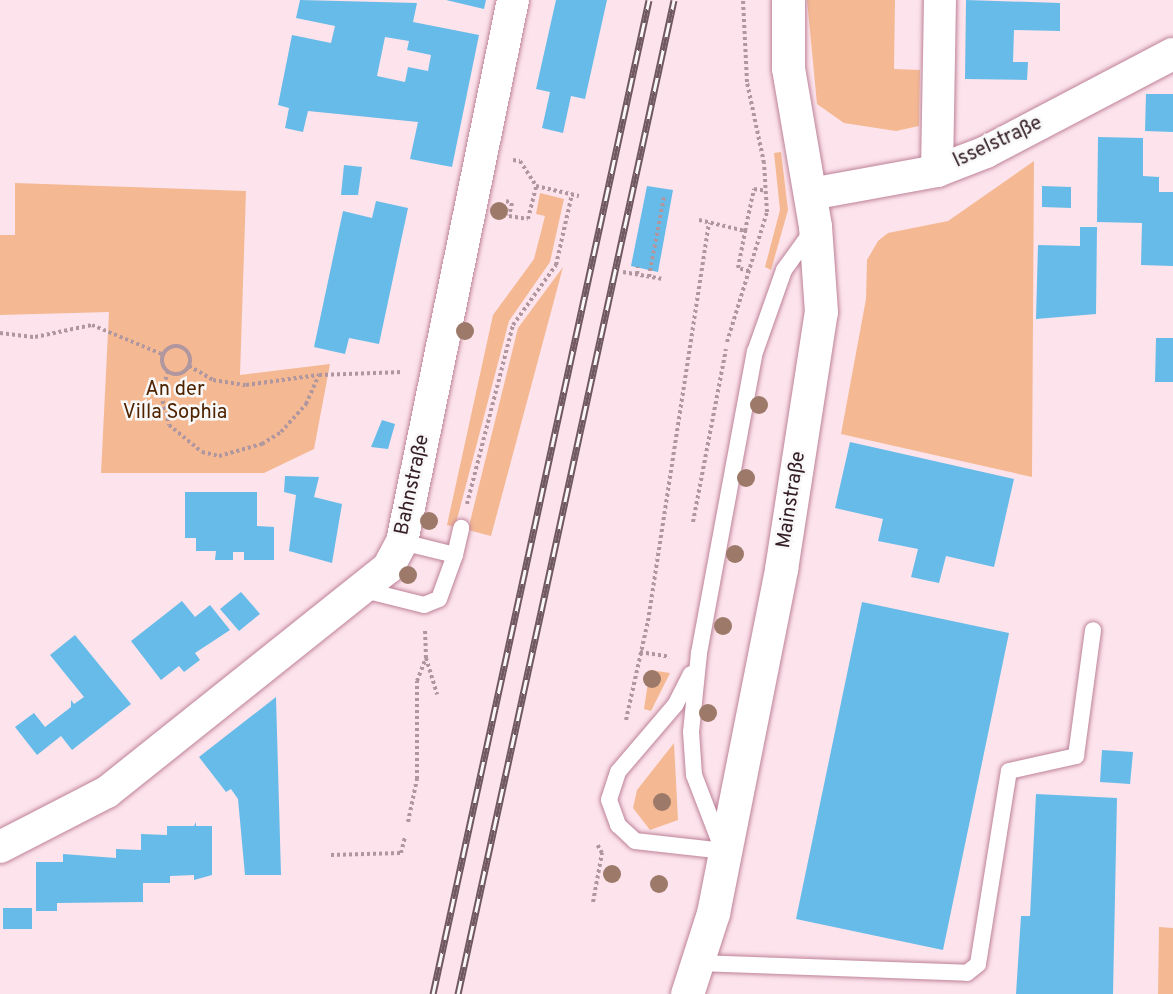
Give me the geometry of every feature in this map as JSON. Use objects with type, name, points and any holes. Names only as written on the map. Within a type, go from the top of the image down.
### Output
[{"type":"street","name":"Bahnstraße","points":[[0,847],[107,792],[364,590],[388,568],[402,542],[513,0]]},
{"type":"street","name":"Mainstraße","points":[[687,994],[698,963],[724,851],[813,377],[821,312],[811,194],[792,103],[788,0]]},
{"type":"street","points":[[937,171],[940,0]]},
{"type":"street","name":"Isselstraße","points":[[811,194],[937,171],[986,152],[1173,54]]},
{"type":"lane","points":[[699,653],[676,704],[618,772],[609,800],[618,825],[635,841],[724,851],[694,775],[691,732],[699,653],[755,352],[784,270],[815,226]]},
{"type":"lane","points":[[364,590],[424,605],[440,599],[455,555],[461,528]]},
{"type":"lane","points":[[402,542],[455,555]]},
{"type":"lane","points":[[698,963],[967,973],[978,964],[1009,771],[1076,756],[1093,630]]},
{"type":"path","points":[[691,535],[722,364],[749,271],[764,233],[766,191],[747,82],[743,0]]},
{"type":"path","points":[[509,170],[511,159]]},
{"type":"path","points":[[520,161],[536,186],[579,195]]},
{"type":"path","points":[[505,190],[503,201],[512,203],[509,216],[528,219],[536,186]]},
{"type":"path","points":[[749,271],[738,268],[745,231],[754,189],[766,191]]},
{"type":"path","points":[[461,528],[513,325],[556,265],[572,194]]},
{"type":"path","points":[[649,277],[664,197]]},
{"type":"path","points":[[699,220],[745,231]]},
{"type":"path","points":[[625,724],[640,652],[709,223]]},
{"type":"path","points":[[637,274],[638,267]]},
{"type":"path","points":[[623,272],[661,279]]},
{"type":"path","points":[[0,333],[35,337],[92,325],[164,355],[182,347],[189,366],[213,380],[246,385],[319,375],[391,372]]},
{"type":"path","points":[[164,355],[168,371],[161,395],[169,425],[202,452],[219,456],[262,444],[281,432],[306,404],[319,375]]},
{"type":"path","points":[[168,371],[180,373],[189,366]]},
{"type":"path","points":[[424,605],[426,658],[437,694]]},
{"type":"path","points":[[640,652],[671,657],[672,647]]},
{"type":"path","points":[[408,822],[417,779],[417,681],[426,658]]},
{"type":"path","points":[[331,855],[401,853],[405,837]]},
{"type":"green space","points":[[807,0],[895,0],[894,69],[920,70],[919,126],[896,131],[844,123],[817,104]]},
{"type":"green space","points":[[781,152],[788,210],[771,270],[765,267],[780,210],[774,153]]},
{"type":"green space","points":[[1034,161],[1032,477],[841,434],[866,299],[867,260],[878,241],[888,233],[948,221]]},
{"type":"green space","name":"An der Villa Sophia","points":[[15,183],[246,191],[240,375],[330,364],[314,449],[264,473],[101,473],[109,312],[0,315],[0,235],[15,235]]},
{"type":"green space","points":[[540,193],[564,199],[550,262],[509,321],[455,527],[447,525],[493,315],[534,259],[545,216],[536,214]]},
{"type":"green space","points":[[563,267],[491,536],[468,530],[518,328]]},
{"type":"green space","points":[[650,670],[670,673],[651,711],[644,709]]},
{"type":"green space","points":[[674,743],[678,820],[650,830],[633,808],[637,790]]},
{"type":"green space","points":[[1159,927],[1173,928],[1173,994],[1158,994]]},
{"type":"building","points":[[300,0],[417,3],[413,22],[479,35],[452,167],[410,159],[418,122],[308,111],[303,132],[285,128],[289,108],[278,105],[292,35],[331,43],[335,26],[296,18]],"holes":[[[385,37],[409,41],[407,50],[431,55],[428,71],[408,67],[405,82],[377,76]]]},
{"type":"building","points":[[446,0],[486,0],[484,9]]},
{"type":"building","points":[[556,0],[607,0],[585,99],[571,96],[563,133],[542,128],[550,92],[536,89]]},
{"type":"building","points":[[966,0],[1060,3],[1060,31],[1014,30],[1013,62],[1028,62],[1027,80],[965,79]]},
{"type":"building","points":[[1146,94],[1173,94],[1173,132],[1145,131]]},
{"type":"building","points":[[1098,137],[1143,138],[1143,176],[1159,177],[1159,192],[1173,192],[1173,266],[1141,265],[1142,223],[1097,222]]},
{"type":"building","points":[[344,165],[362,167],[358,195],[341,195]]},
{"type":"building","points":[[647,186],[673,190],[658,272],[631,266]]},
{"type":"building","points":[[1042,186],[1071,187],[1071,208],[1042,207]]},
{"type":"building","points":[[376,201],[408,208],[379,344],[349,338],[345,354],[314,347],[343,211],[372,218]]},
{"type":"building","points":[[1080,227],[1097,227],[1096,314],[1036,319],[1038,245],[1080,246]]},
{"type":"building","points":[[1156,338],[1173,338],[1173,382],[1155,382]]},
{"type":"building","points":[[382,420],[395,424],[388,449],[371,447]]},
{"type":"building","points":[[850,442],[1014,479],[994,567],[946,556],[939,583],[911,577],[918,549],[878,541],[883,519],[835,508]]},
{"type":"building","points":[[285,476],[319,477],[314,497],[342,504],[332,563],[289,551],[296,495],[284,492]]},
{"type":"building","points":[[185,492],[257,492],[257,526],[274,527],[274,560],[244,560],[244,552],[233,552],[233,560],[215,560],[216,551],[196,551],[196,538],[185,538]]},
{"type":"building","points":[[241,592],[260,614],[239,631],[220,609]]},
{"type":"building","points":[[182,601],[195,617],[210,605],[230,630],[195,653],[200,660],[184,672],[179,666],[161,680],[131,641]]},
{"type":"building","points":[[862,602],[1009,633],[943,950],[796,919]]},
{"type":"building","points":[[75,635],[131,704],[72,750],[61,736],[37,755],[15,727],[34,713],[45,727],[71,707],[71,700],[74,704],[84,697],[50,655]]},
{"type":"building","points":[[276,697],[281,875],[245,875],[238,799],[231,789],[226,792],[199,757]]},
{"type":"building","points":[[1102,750],[1133,752],[1130,784],[1100,782]]},
{"type":"building","points":[[1036,794],[1117,798],[1113,994],[1016,994],[1021,916],[1030,916]]},
{"type":"building","points":[[196,822],[196,826],[212,826],[212,875],[194,880],[194,875],[170,876],[170,883],[143,883],[143,902],[57,903],[57,911],[36,911],[36,862],[63,862],[63,854],[116,858],[116,849],[141,850],[141,834],[167,835],[167,826],[194,826]]},
{"type":"building","points":[[3,908],[32,908],[32,929],[3,929]]},
{"type":"railway","points":[[433,994],[649,0]]},
{"type":"railway","points":[[458,994],[674,0]]}]
